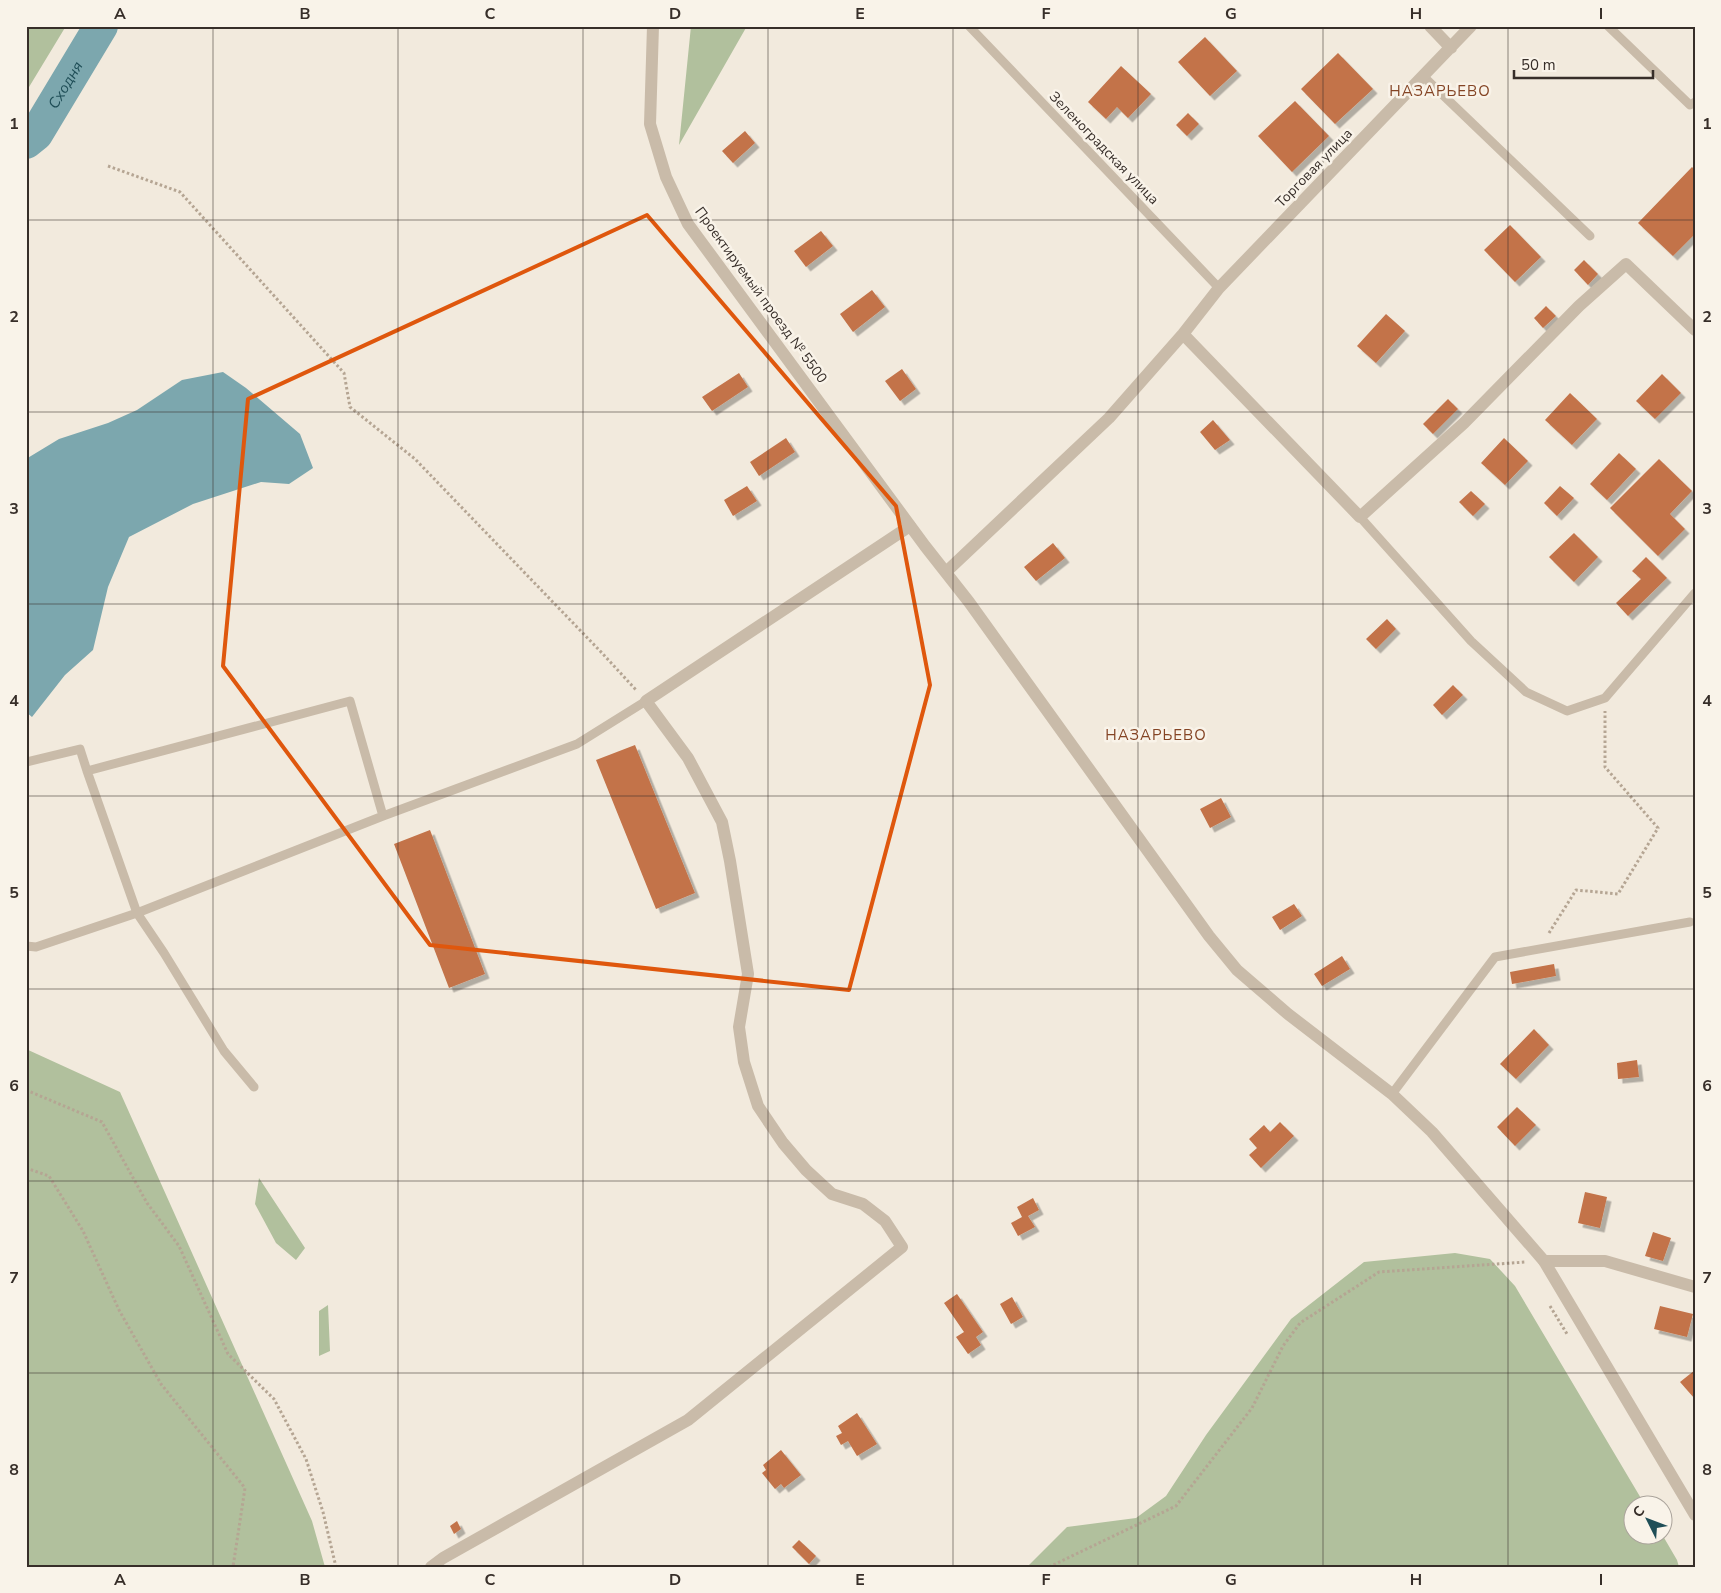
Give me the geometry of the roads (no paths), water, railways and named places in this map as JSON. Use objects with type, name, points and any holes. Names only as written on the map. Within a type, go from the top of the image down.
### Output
[{"type":"street","name":"Проектируемый проезд № 5500","points":[[654,26],[650,124],[666,177],[688,224],[910,526],[998,641],[1208,936],[1237,970],[1288,1014],[1392,1094],[1432,1132],[1544,1261],[1695,1515]]},
{"type":"street","points":[[1430,26],[1451,48]]},
{"type":"street","name":"Торговая улица","points":[[946,572],[1109,418],[1183,334],[1218,288],[1471,26]]},
{"type":"street","points":[[1183,334],[1360,517],[1464,423],[1579,306],[1626,264],[1695,330]]},
{"type":"street","points":[[431,1567],[443,1558],[688,1420],[902,1247],[885,1221],[862,1204],[832,1194],[806,1170],[783,1143],[758,1106],[744,1062],[739,1027],[748,974],[722,822],[688,758],[646,701],[910,526]]},
{"type":"street","points":[[1544,1261],[1604,1261],[1695,1287]]},
{"type":"lane","name":"Зеленоградская улица","points":[[969,26],[1218,288]]},
{"type":"lane","points":[[1608,26],[1690,105],[1695,102]]},
{"type":"lane","points":[[1423,76],[1590,236]]},
{"type":"lane","points":[[1360,517],[1471,641],[1526,692],[1568,711],[1605,698],[1695,593]]},
{"type":"lane","points":[[87,771],[350,701],[383,816]]},
{"type":"lane","points":[[26,946],[36,947],[136,912],[383,816],[578,744],[646,701]]},
{"type":"lane","points":[[26,762],[80,749],[136,912],[164,953],[224,1052],[254,1086]]},
{"type":"lane","points":[[1392,1094],[1495,957],[1690,922]]},
{"type":"water","points":[[223,372],[246,388],[300,434],[313,468],[289,484],[261,482],[193,504],[129,537],[108,587],[93,650],[65,675],[32,717],[26,712],[26,459],[59,439],[108,423],[137,410],[182,380]]},
{"type":"waterway","name":"Сходня","points":[[26,142],[36,134],[101,26]]},
{"type":"district","name":"НАЗАРЬЕВО","points":[[1440,91]]},
{"type":"district","name":"НАЗАРЬЕВО","points":[[1156,735]]}]
